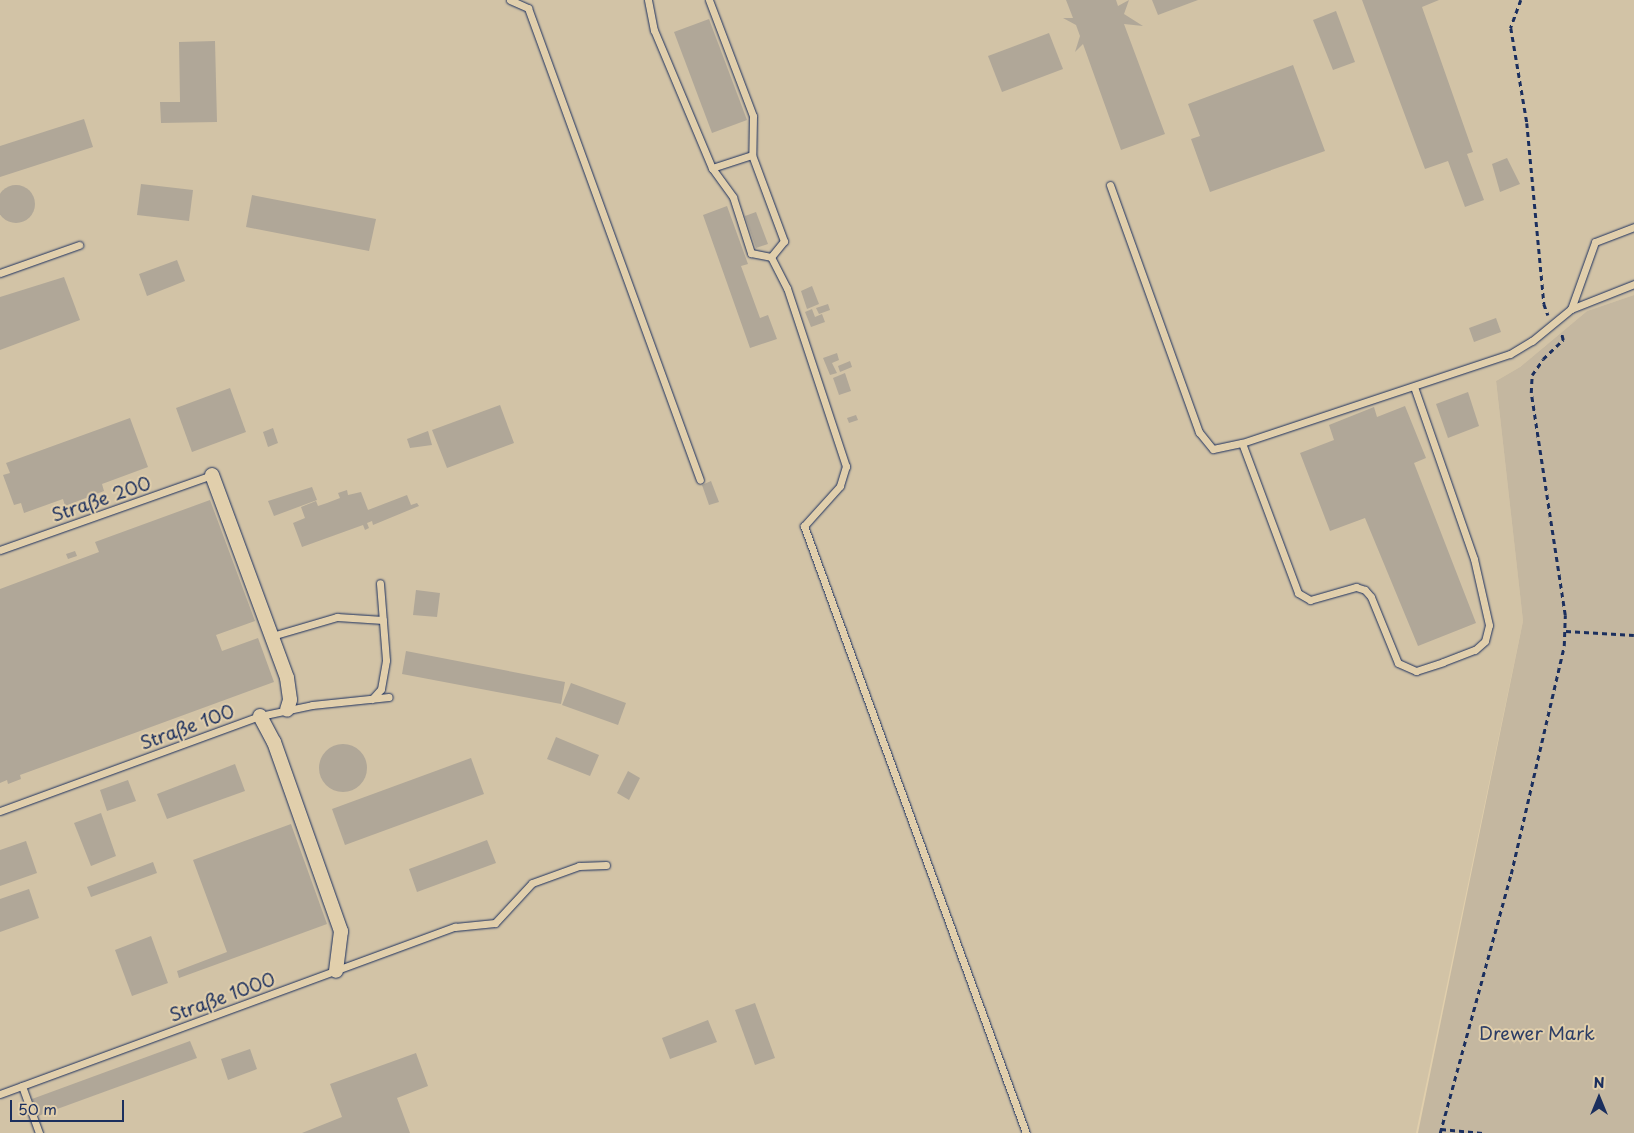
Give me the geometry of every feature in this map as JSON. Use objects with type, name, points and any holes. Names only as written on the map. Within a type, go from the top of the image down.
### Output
[{"type":"street","points":[[212,476],[287,678],[290,700],[287,710]]},
{"type":"street","points":[[260,716],[274,742],[341,930],[336,971]]},
{"type":"lane","points":[[510,0],[528,8],[700,480]]},
{"type":"lane","points":[[648,0],[654,30],[712,168],[733,197],[751,253],[771,257]]},
{"type":"lane","points":[[708,0],[753,116],[752,155],[784,241],[771,257]]},
{"type":"lane","points":[[712,168],[752,155]]},
{"type":"lane","points":[[1110,185],[1202,437],[1208,446],[1219,450],[1510,354],[1532,341],[1553,321],[1571,309],[1634,284]]},
{"type":"lane","points":[[1571,309],[1595,242],[1634,228]]},
{"type":"lane","points":[[0,273],[79,245]]},
{"type":"lane","points":[[771,257],[787,288],[846,466],[840,486],[804,526],[1026,1133]]},
{"type":"lane","points":[[1242,443],[1298,593],[1303,598],[1310,600],[1356,587],[1365,590],[1371,598],[1398,663],[1416,671],[1475,650],[1486,641],[1489,625],[1469,542],[1414,387]]},
{"type":"lane","name":"Straße 200","points":[[0,550],[212,476]]},
{"type":"lane","points":[[372,699],[381,689],[384,676],[380,583]]},
{"type":"lane","points":[[272,636],[337,617],[383,620]]},
{"type":"lane","name":"Straße 100","points":[[0,810],[260,716],[287,710],[389,698]]},
{"type":"lane","name":"Straße 1000","points":[[0,1094],[455,927],[495,923],[532,883],[579,866],[606,865]]},
{"type":"lane","points":[[22,1086],[39,1133]]},
{"type":"path","points":[[1440,1133],[1511,874],[1542,750],[1566,631],[1531,393],[1536,368],[1564,340],[1545,308],[1527,123],[1511,28],[1522,0]]},
{"type":"path","points":[[1566,631],[1634,635]]},
{"type":"path","points":[[1441,1128],[1483,1133]]},
{"type":"shaded area","points":[[0,0],[1634,0],[1634,295],[1587,311],[1520,367],[1496,381],[1523,621],[1416,1133],[0,1133]]},
{"type":"green space","name":"Drewer Mark","points":[[1634,295],[1634,1133],[1418,1133],[1523,621],[1496,381],[1520,367],[1587,311]]},
{"type":"building","points":[[1066,0],[1116,0],[1118,6],[1129,0],[1124,14],[1143,26],[1124,24],[1165,134],[1121,150],[1083,44],[1075,52],[1080,36],[1076,25],[1063,18],[1073,18]]},
{"type":"building","points":[[1152,0],[1198,0],[1158,15]]},
{"type":"building","points":[[1362,0],[1439,0],[1422,7],[1473,152],[1467,154],[1484,200],[1465,207],[1448,161],[1425,169]]},
{"type":"building","points":[[1336,11],[1355,62],[1333,70],[1313,20]]},
{"type":"building","points":[[709,19],[747,120],[712,133],[674,32]]},
{"type":"building","points":[[1049,33],[1063,69],[1002,92],[988,56]]},
{"type":"building","points":[[215,41],[217,122],[161,123],[160,102],[180,102],[179,42]]},
{"type":"building","points":[[1293,65],[1325,151],[1210,192],[1191,139],[1200,136],[1188,104]]},
{"type":"building","points":[[84,119],[93,147],[0,177],[0,146]]},
{"type":"building","points":[[1507,158],[1520,184],[1500,192],[1492,164]]},
{"type":"building","points":[[141,184],[193,190],[189,221],[137,215]]},
{"type":"building","points":[[16,185],[29,191],[35,204],[29,217],[16,223],[3,217],[-3,204],[3,191]]},
{"type":"building","points":[[252,195],[376,219],[369,251],[246,227]]},
{"type":"building","points":[[727,206],[748,264],[741,266],[760,318],[768,315],[777,339],[750,348],[703,215]]},
{"type":"building","points":[[756,212],[768,244],[756,248],[745,216]]},
{"type":"building","points":[[177,260],[185,281],[147,296],[139,274]]},
{"type":"building","points":[[64,277],[80,320],[0,350],[0,297]]},
{"type":"building","points":[[812,286],[819,304],[807,309],[801,291]]},
{"type":"building","points":[[828,304],[830,310],[819,314],[816,308]]},
{"type":"building","points":[[812,309],[815,317],[822,314],[825,322],[811,327],[805,312]]},
{"type":"building","points":[[1496,318],[1501,332],[1474,342],[1469,328]]},
{"type":"building","points":[[837,353],[839,360],[832,363],[837,373],[830,375],[823,358]]},
{"type":"building","points":[[850,361],[852,367],[840,372],[838,366]]},
{"type":"building","points":[[845,373],[851,391],[839,395],[833,378]]},
{"type":"building","points":[[230,388],[246,432],[192,452],[176,408]]},
{"type":"building","points":[[1468,392],[1479,426],[1448,438],[1436,404]]},
{"type":"building","points":[[500,405],[514,443],[447,468],[432,430]]},
{"type":"building","points":[[1405,406],[1426,458],[1414,463],[1476,623],[1418,646],[1365,518],[1330,531],[1300,453],[1334,440],[1329,425],[1374,407],[1377,417]]},
{"type":"building","points":[[856,415],[858,420],[849,423],[847,418]]},
{"type":"building","points":[[130,418],[148,467],[102,484],[104,491],[65,506],[63,499],[24,513],[21,503],[14,505],[3,475],[10,473],[6,463]]},
{"type":"building","points":[[273,428],[278,443],[268,447],[263,432]]},
{"type":"building","points":[[428,431],[432,445],[410,448],[407,439]]},
{"type":"building","points":[[711,481],[719,502],[709,505],[702,485]]},
{"type":"building","points":[[312,487],[317,500],[274,516],[268,501]]},
{"type":"building","points":[[347,490],[348,495],[361,492],[368,510],[407,495],[411,505],[417,503],[419,506],[373,525],[372,521],[367,523],[369,528],[365,530],[363,525],[302,547],[293,523],[305,518],[301,507],[316,501],[318,506],[327,503],[340,498],[338,493]]},
{"type":"building","points":[[210,500],[255,621],[216,635],[222,651],[258,638],[274,682],[20,775],[21,779],[8,784],[7,780],[0,783],[0,589],[99,552],[95,542]]},
{"type":"building","points":[[75,551],[77,556],[68,559],[66,554]]},
{"type":"building","points":[[416,590],[440,593],[437,617],[413,615]]},
{"type":"building","points":[[406,651],[565,682],[561,704],[402,674]]},
{"type":"building","points":[[571,683],[626,703],[618,725],[562,705]]},
{"type":"building","points":[[556,737],[599,755],[590,776],[547,759]]},
{"type":"building","points":[[338,744],[348,744],[360,751],[367,763],[367,773],[360,785],[348,792],[338,792],[330,788],[323,781],[319,773],[319,763],[323,755],[330,748]]},
{"type":"building","points":[[471,758],[484,794],[345,845],[332,809]]},
{"type":"building","points":[[235,764],[245,791],[167,819],[157,794]]},
{"type":"building","points":[[628,771],[640,778],[629,800],[617,793]]},
{"type":"building","points":[[128,780],[136,801],[107,811],[100,790]]},
{"type":"building","points":[[101,813],[116,856],[91,866],[74,823]]},
{"type":"building","points":[[291,824],[327,924],[179,978],[177,971],[227,952],[193,860]]},
{"type":"building","points":[[487,840],[496,863],[417,892],[409,869]]},
{"type":"building","points":[[26,841],[37,873],[0,886],[0,850]]},
{"type":"building","points":[[153,862],[157,873],[91,897],[87,887]]},
{"type":"building","points":[[29,889],[39,918],[0,932],[0,899]]},
{"type":"building","points":[[151,936],[168,983],[132,996],[115,950]]},
{"type":"building","points":[[755,1003],[775,1058],[755,1065],[735,1010]]},
{"type":"building","points":[[708,1020],[717,1042],[670,1059],[662,1038]]},
{"type":"building","points":[[190,1041],[197,1058],[38,1116],[32,1099]]},
{"type":"building","points":[[250,1049],[257,1069],[228,1080],[221,1059]]},
{"type":"building","points":[[416,1053],[428,1086],[397,1098],[410,1133],[302,1133],[342,1117],[330,1084]]}]
